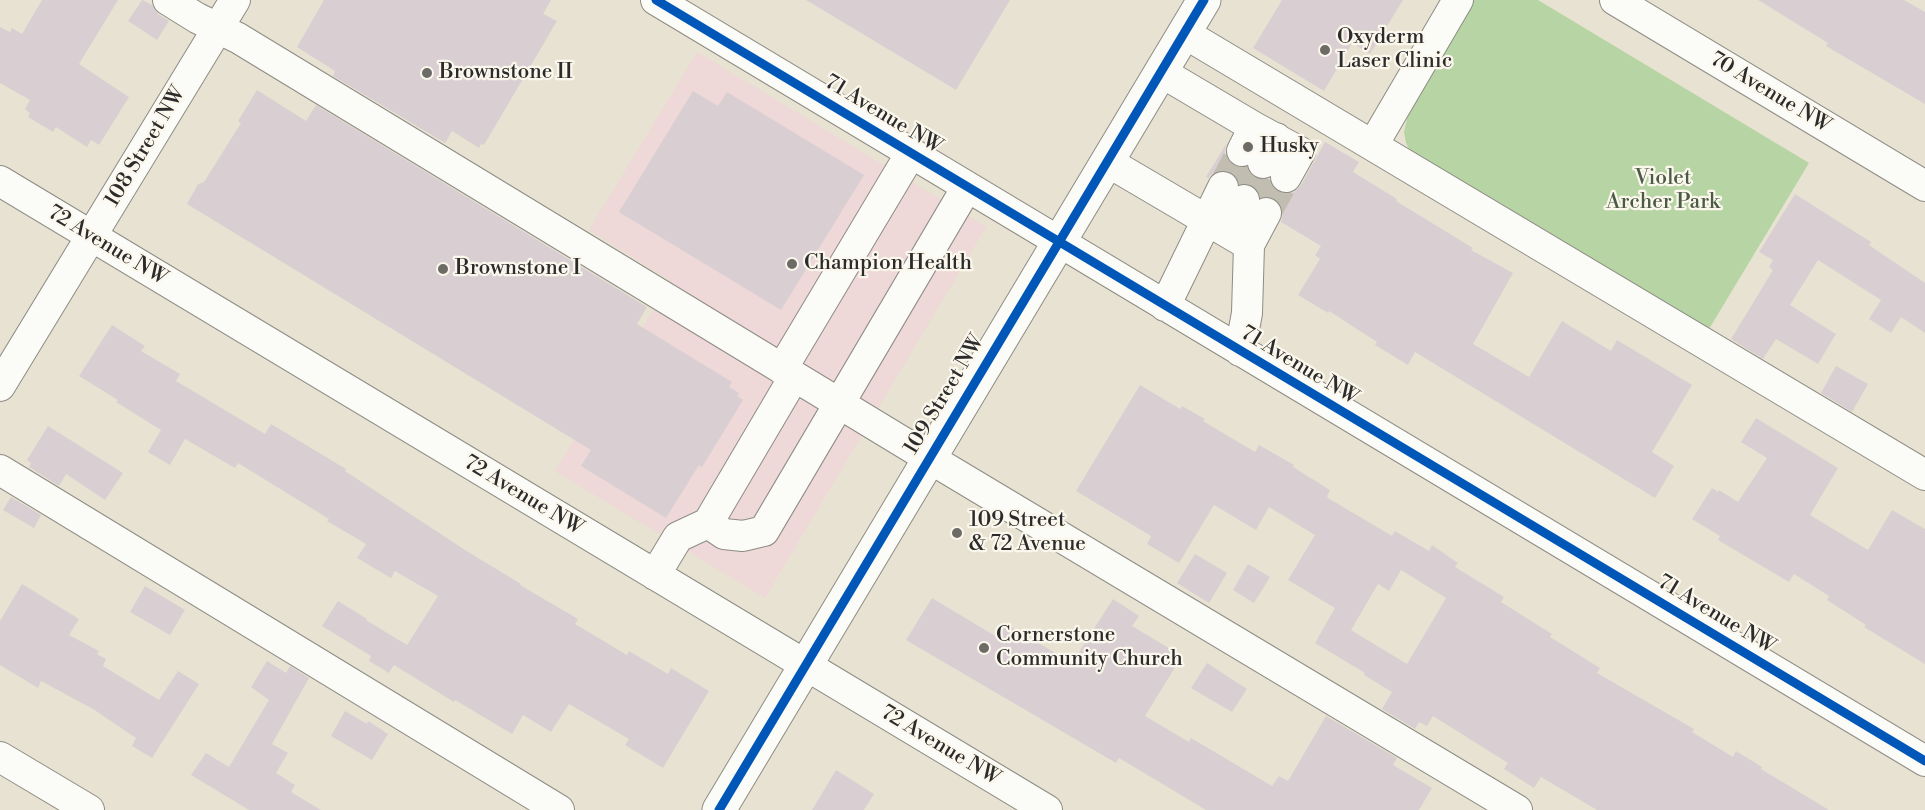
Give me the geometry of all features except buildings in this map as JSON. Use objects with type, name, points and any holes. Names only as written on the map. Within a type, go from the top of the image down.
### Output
[{"type":"main road","name":"109 Street NW","points":[[719,810],[1204,0]]},
{"type":"street","points":[[168,0],[238,38],[788,373],[1517,810]]},
{"type":"street","name":"108 Street NW","points":[[0,386],[236,0]]},
{"type":"street","name":"71 Avenue NW","points":[[656,0],[1925,761]]},
{"type":"street","points":[[1373,145],[1458,0]]},
{"type":"street","name":"70 Avenue NW","points":[[1615,0],[1925,186]]},
{"type":"street","points":[[1184,33],[1925,476]]},
{"type":"street","points":[[1161,72],[1264,151]]},
{"type":"street","points":[[655,575],[678,537],[708,523],[910,153]]},
{"type":"street","points":[[1108,162],[1228,232]]},
{"type":"street","name":"72 Avenue NW","points":[[0,181],[1047,810]]},
{"type":"street","points":[[708,523],[724,534],[743,536],[764,531],[967,187]]},
{"type":"street","points":[[1165,306],[1228,232],[1245,200],[1228,232],[1247,313],[1240,351]]},
{"type":"street","points":[[0,470],[559,810]]},
{"type":"street","points":[[0,756],[89,810]]},
{"type":"shaded area","points":[[697,52],[986,227],[765,598],[555,471],[671,281],[589,230]]},
{"type":"green space","name":"Violet Archer Park","points":[[1472,0],[1538,0],[1809,163],[1706,334],[1411,153],[1404,132],[1412,98]]},
{"type":"tunnel","points":[[1223,187],[1242,151]]},
{"type":"tunnel","points":[[1244,200],[1263,163]]},
{"type":"tunnel","points":[[1266,213],[1286,177]]},
{"type":"cycle path","points":[[656,0],[1925,761]]},
{"type":"cycle path","points":[[719,810],[1204,0]]},
{"type":"place","name":"Oxyderm Laser Clinic","points":[[1325,50]]},
{"type":"place","name":"Brownstone II","points":[[427,73]]},
{"type":"place","name":"Husky","points":[[1248,147]]},
{"type":"place","name":"Champion Health","points":[[792,264]]},
{"type":"place","name":"Brownstone I","points":[[443,269]]},
{"type":"place","name":"109 Street & 72 Avenue","points":[[957,533]]},
{"type":"place","name":"Cornerstone Community Church","points":[[984,648]]}]
